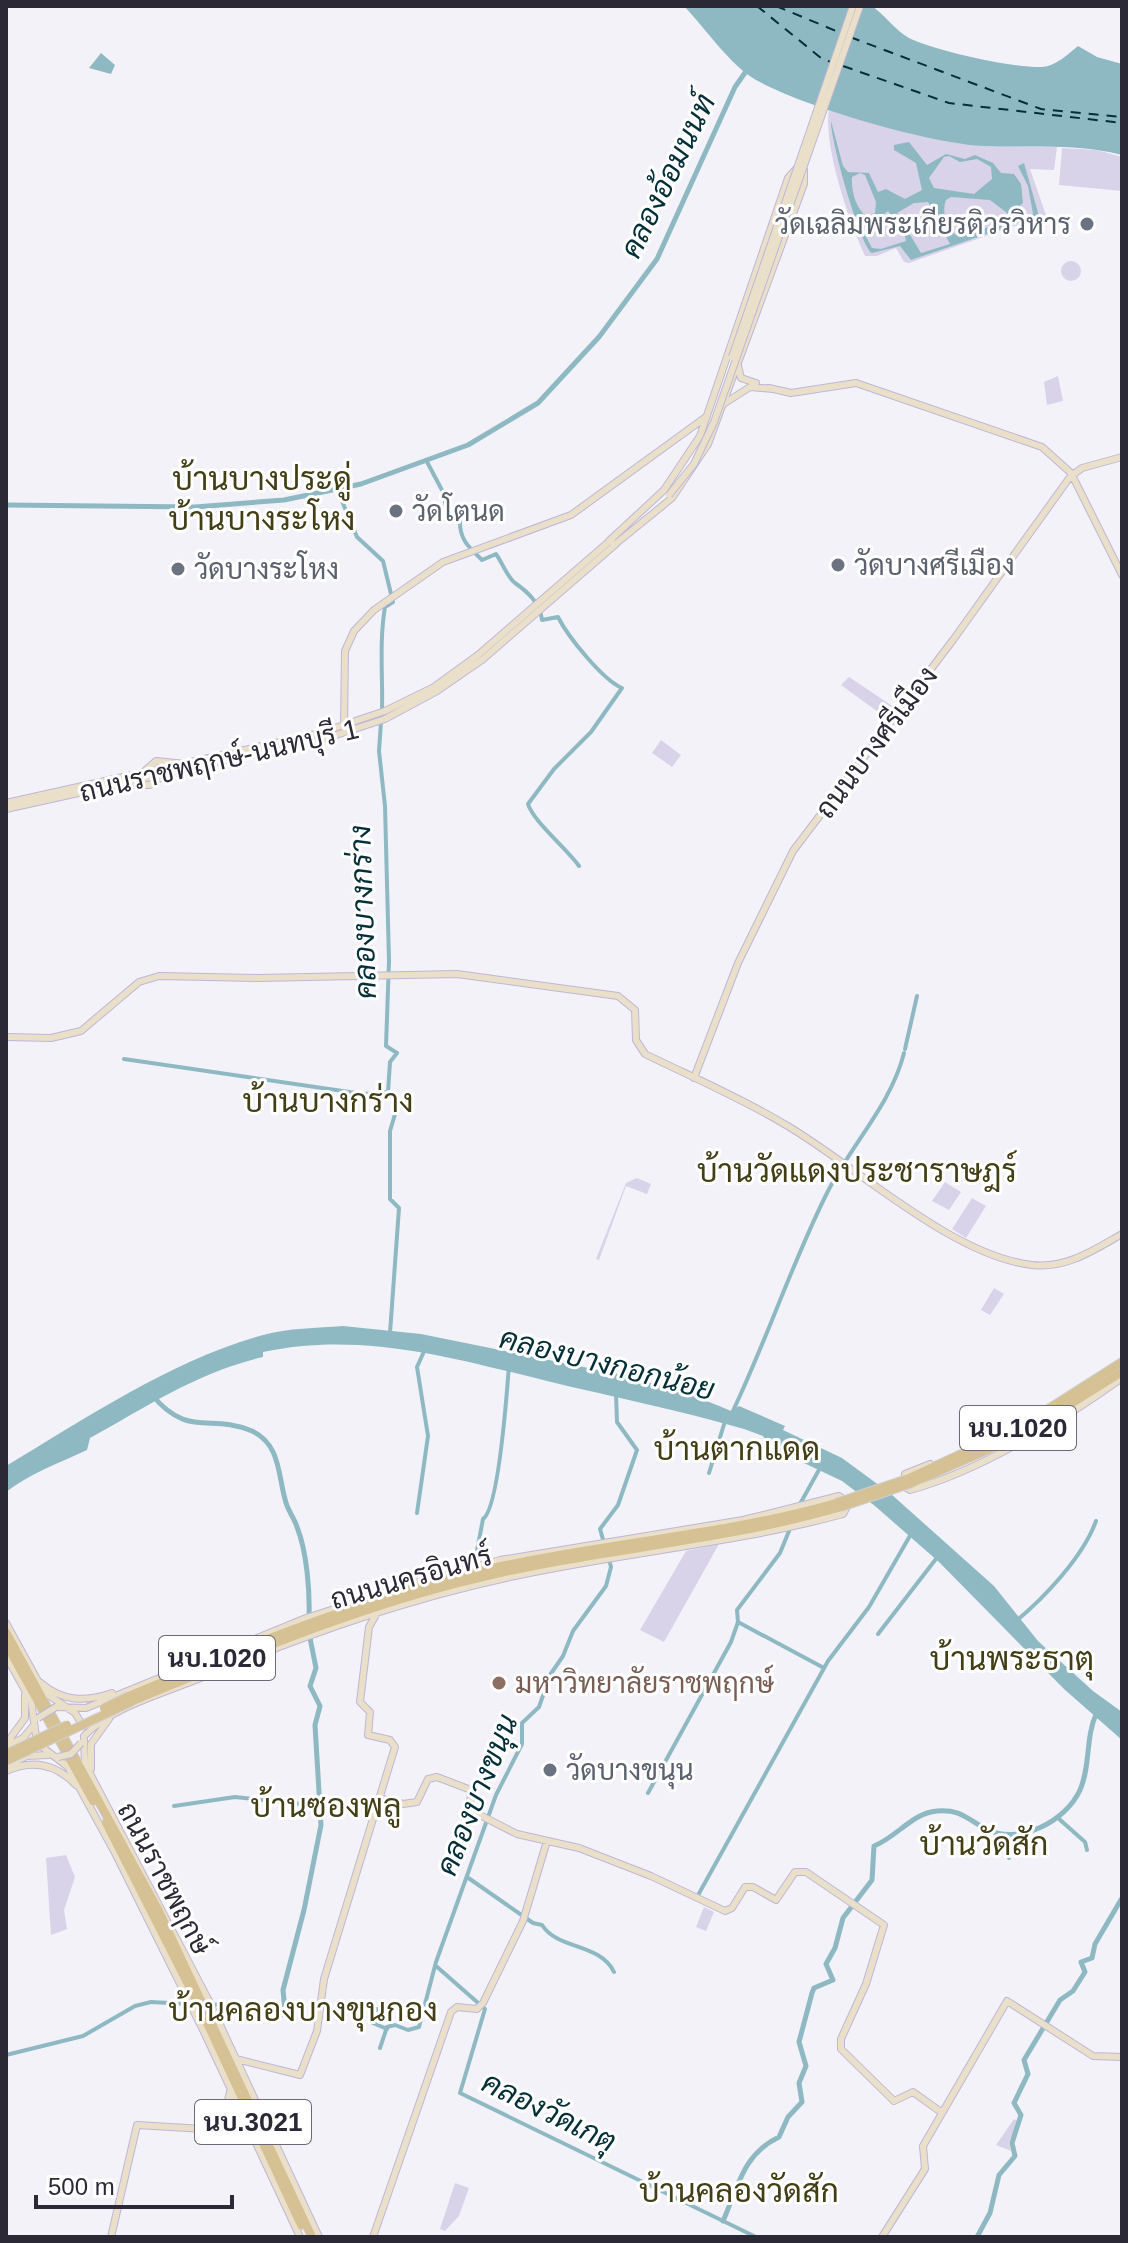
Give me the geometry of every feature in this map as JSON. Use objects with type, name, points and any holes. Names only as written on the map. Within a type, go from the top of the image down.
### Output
[{"type":"main road","name":"ถนนราชพฤกษ์-นนทบุรี 1","points":[[787,206],[853,6]]},
{"type":"main road","name":"ถนนราชพฤกษ์-นนทบุรี 1","points":[[6,806],[162,776],[336,736],[437,691],[482,660],[668,494],[702,442],[860,6]]},
{"type":"main road","name":"ถนนราชพฤกษ์-นนทบุรี 1","points":[[800,168],[806,174],[804,184],[736,369],[733,388],[696,466],[672,498],[611,544],[664,490],[700,436],[788,178],[800,168]]},
{"type":"main road","points":[[724,369],[787,206]]},
{"type":"main road","points":[[787,206],[736,369],[741,378],[791,393],[856,383],[1034,443],[1052,454],[1072,475],[1122,575]]},
{"type":"main road","points":[[719,384],[725,389],[756,383]]},
{"type":"main road","points":[[719,384],[725,402]]},
{"type":"main road","points":[[344,727],[342,670],[347,644],[358,626],[390,598],[432,568],[571,515],[725,402],[750,387],[773,389]]},
{"type":"main road","points":[[707,417],[716,426]]},
{"type":"main road","points":[[693,426],[700,436]]},
{"type":"main road","points":[[1072,475],[1082,468],[1122,457]]},
{"type":"main road","name":"ถนนบางศรีเมือง","points":[[694,1078],[738,963],[793,851],[955,637],[1072,475]]},
{"type":"main road","name":"ถนนราชพฤกษ์-นนทบุรี 1","points":[[6,806],[140,775],[148,764],[156,761],[188,765],[382,716]]},
{"type":"main road","points":[[6,1037],[47,1038],[81,1031],[139,982],[150,977],[457,974],[618,996],[635,1010],[636,1040],[641,1051],[784,1124],[953,1235],[1019,1263],[1044,1266],[1065,1263],[1122,1234]]},
{"type":"main road","name":"ถนนนครอินทร์","points":[[909,1481],[1056,1407],[1122,1360]]},
{"type":"main road","name":"ถนนนครอินทร์","points":[[1122,1360],[1033,1414],[905,1474],[903,1486],[914,1489],[961,1469],[1060,1419],[1122,1378]]},
{"type":"main road","name":"ถนนนครอินทร์","points":[[83,1740],[102,1721],[309,1626],[357,1619],[605,1550],[796,1520],[982,1454],[1058,1414],[1122,1372]]},
{"type":"main road","points":[[953,1454],[999,1437]]},
{"type":"main road","points":[[961,1469],[982,1454]]},
{"type":"main road","name":"ถนนนครอินทร์","points":[[6,1754],[130,1699],[309,1626],[419,1582],[500,1560],[605,1550],[765,1533],[843,1514],[849,1506],[842,1496],[805,1506],[743,1520],[605,1550],[479,1578],[309,1626],[216,1667],[130,1699],[6,1766]]},
{"type":"main road","name":"ถนนนครอินทร์","points":[[60,1707],[91,1706],[157,1677],[457,1577],[839,1505]]},
{"type":"main road","points":[[774,1518],[805,1506]]},
{"type":"main road","points":[[765,1533],[796,1520]]},
{"type":"main road","points":[[419,1582],[457,1577]]},
{"type":"main road","points":[[464,1587],[479,1578]]},
{"type":"main road","points":[[236,2059],[300,2075],[317,2031],[322,1986],[395,1747],[390,1740],[368,1735],[370,1712],[360,1702],[369,1627],[377,1613]]},
{"type":"main road","points":[[357,1619],[366,1621],[369,1627]]},
{"type":"main road","points":[[6,1623],[48,1697],[79,1716],[83,1740],[71,1754],[22,1758],[6,1766]]},
{"type":"main road","name":"ถนนราชพฤกษ์","points":[[6,1632],[159,1911],[280,2181],[309,2237]]},
{"type":"main road","name":"ถนนราชพฤกษ์","points":[[6,1644],[237,2071],[309,2237]]},
{"type":"main road","points":[[6,1656],[8,1666],[21,1682],[33,1706],[37,1743],[55,1756]]},
{"type":"main road","points":[[191,1682],[216,1667]]},
{"type":"main road","points":[[36,1679],[61,1696],[78,1700],[98,1697],[157,1677]]},
{"type":"main road","points":[[6,1746],[20,1730],[27,1712],[21,1682]]},
{"type":"main road","points":[[91,1706],[88,1717],[102,1721]]},
{"type":"main road","points":[[6,1746],[15,1742],[36,1721],[60,1707]]},
{"type":"main road","points":[[93,1777],[91,1744],[114,1715]]},
{"type":"main road","name":"นบ.3021","points":[[83,1740],[84,1759],[154,1891],[201,2004],[236,2101],[300,2237]]},
{"type":"main road","points":[[15,1742],[27,1747],[22,1758]]},
{"type":"main road","name":"นบ.3021","points":[[55,1756],[68,1767],[149,1919],[236,2059],[319,2237]]},
{"type":"main road","points":[[6,1766],[46,1765],[63,1773],[81,1791]]},
{"type":"main road","points":[[379,1798],[403,1804],[417,1802],[428,1779],[437,1777],[471,1790],[469,1808],[517,1834],[579,1848],[651,1876],[722,1910],[732,1908],[747,1886],[774,1900],[799,1870],[882,1921],[884,1927],[841,2049],[894,2101],[913,2092],[941,2112]]},
{"type":"main road","points":[[373,2237],[451,2012],[457,2007],[482,2005],[524,1917],[547,1841]]},
{"type":"main road","points":[[154,1891],[159,1911]]},
{"type":"main road","points":[[149,1919],[166,1940]]},
{"type":"main road","points":[[882,2237],[925,2169],[922,2148],[941,2112],[1007,2001],[1093,2056],[1122,2057]]},
{"type":"main road","points":[[237,2071],[252,2093]]},
{"type":"main road","points":[[111,2237],[137,2125],[219,2131],[223,2128],[231,2089]]},
{"type":"main road","points":[[228,2108],[236,2101]]},
{"type":"main road","points":[[280,2181],[284,2204]]},
{"type":"shaded area","points":[[829,109],[910,133],[979,146],[1057,147],[1054,170],[1030,169],[1046,215],[909,263],[904,262],[896,248],[877,256],[865,256],[845,204],[834,163],[828,125]]},
{"type":"shaded area","points":[[1062,148],[1097,150],[1122,157],[1122,191],[1059,185]]},
{"type":"shaded area","points":[[1071,261],[1078,264],[1081,271],[1078,278],[1071,281],[1064,278],[1061,271],[1064,264]]},
{"type":"shaded area","points":[[1058,376],[1063,401],[1047,405],[1044,382]]},
{"type":"shaded area","points":[[849,677],[897,709],[889,720],[841,685]]},
{"type":"shaded area","points":[[661,740],[681,755],[672,767],[652,753]]},
{"type":"shaded area","points":[[637,1178],[651,1184],[647,1194],[626,1186],[599,1260],[596,1259],[626,1183]]},
{"type":"shaded area","points":[[945,1182],[961,1192],[949,1210],[932,1201]]},
{"type":"shaded area","points":[[972,1198],[986,1206],[966,1238],[952,1229]]},
{"type":"shaded area","points":[[994,1288],[1004,1294],[990,1315],[981,1310]]},
{"type":"shaded area","points":[[719,1544],[664,1642],[640,1630],[686,1551]]},
{"type":"shaded area","points":[[66,1855],[75,1877],[64,1910],[67,1929],[51,1935],[46,1858]]},
{"type":"shaded area","points":[[704,1907],[714,1912],[706,1931],[696,1927]]},
{"type":"shaded area","points":[[1014,2119],[1018,2121],[1009,2143],[1011,2151],[996,2145]]},
{"type":"shaded area","points":[[455,2183],[469,2188],[459,2216],[445,2231],[440,2229]]},
{"type":"water","points":[[684,6],[872,6],[904,35],[921,43],[974,58],[1029,67],[1052,64],[1078,46],[1097,57],[1122,64],[1122,155],[1070,147],[959,143],[900,131],[834,112],[777,90],[746,73]]},
{"type":"water","points":[[101,53],[115,65],[111,74],[89,68]]},
{"type":"water","points":[[831,121],[843,166],[848,172],[869,173],[878,192],[886,189],[905,199],[922,190],[916,163],[894,150],[894,145],[909,142],[927,165],[946,154],[965,159],[975,155],[993,163],[1001,173],[1014,174],[1021,184],[1023,203],[1014,211],[1020,221],[1033,214],[1028,186],[1018,166],[1024,163],[1039,216],[911,260],[900,246],[872,253],[853,213]],"holes":[[[949,156],[960,162],[977,159],[991,167],[992,179],[974,194],[934,188],[929,178],[944,157]],[[860,173],[865,175],[876,202],[875,213],[867,217],[857,205],[852,177]],[[951,197],[990,200],[1007,213],[1007,221],[959,237],[946,221],[946,200]],[[928,202],[950,244],[921,253],[897,213],[914,203]],[[888,211],[904,232],[906,241],[881,249],[872,248],[863,231]]]},
{"type":"water","points":[[343,1326],[421,1334],[623,1375],[731,1411],[739,1406],[785,1426],[783,1430],[842,1458],[891,1494],[994,1586],[1038,1641],[1093,1691],[1122,1712],[1122,1740],[1064,1689],[939,1562],[875,1506],[842,1481],[770,1447],[763,1436],[671,1410],[442,1356],[336,1344],[263,1352],[263,1357],[217,1371],[153,1402],[90,1438],[87,1450],[35,1474],[6,1492],[6,1466],[164,1374],[230,1345],[263,1335]]},
{"type":"waterway","name":"คลองอ้อมนนท์","points":[[6,505],[195,507],[284,500],[361,484],[468,445],[538,403],[599,337],[657,259],[735,87],[749,67]]},
{"type":"waterway","points":[[426,460],[443,492],[448,517],[460,520],[461,533],[470,547],[482,560],[496,554],[512,580],[536,603],[542,620],[558,617],[587,657],[622,688],[591,732],[554,769],[528,804],[536,818],[579,866]]},
{"type":"waterway","name":"คลองบางกร่าง","points":[[337,489],[357,537],[383,561],[393,602],[385,607],[383,620],[382,713]]},
{"type":"waterway","name":"คลองบางกร่าง","points":[[381,722],[379,751],[385,806],[389,961],[386,1046],[397,1053],[390,1062],[388,1092],[398,1104],[390,1131],[390,1199],[399,1208],[390,1333]]},
{"type":"waterway","points":[[905,1049],[917,996]]},
{"type":"waterway","points":[[732,1413],[814,1220],[836,1176],[890,1090],[904,1053]]},
{"type":"waterway","points":[[124,1059],[363,1094],[388,1092]]},
{"type":"waterway","points":[[417,1513],[428,1436],[417,1367],[426,1347]]},
{"type":"waterway","name":"คลองบางกอกน้อย","points":[[475,1561],[483,1519],[489,1510],[498,1472],[509,1365]]},
{"type":"waterway","name":"คลองบางขนุน","points":[[604,1543],[600,1529],[618,1505],[637,1450],[617,1422],[616,1393]]},
{"type":"waterway","points":[[152,1395],[177,1417],[200,1423],[237,1426],[252,1431],[268,1444],[276,1460],[286,1503],[303,1548],[309,1619]]},
{"type":"waterway","points":[[709,1473],[726,1418]]},
{"type":"waterway","points":[[800,1504],[820,1468]]},
{"type":"waterway","points":[[1015,1622],[1062,1576],[1082,1549],[1096,1521]]},
{"type":"waterway","points":[[648,1793],[731,1642],[738,1622],[737,1610],[780,1553],[789,1531]]},
{"type":"waterway","points":[[697,1897],[828,1661],[869,1607],[911,1534]]},
{"type":"waterway","points":[[878,1634],[939,1555]]},
{"type":"waterway","name":"คลองบางขนุน","points":[[380,2048],[387,2027],[395,2025],[408,2030],[419,2027],[436,1962],[496,1795],[522,1744],[522,1723],[539,1707],[550,1675],[563,1656],[573,1631],[606,1586],[611,1567],[609,1559]]},
{"type":"waterway","points":[[738,1622],[824,1668]]},
{"type":"waterway","points":[[281,2015],[285,2011],[283,1990],[304,1910],[321,1825],[315,1725],[320,1706],[310,1686],[316,1668],[309,1633]]},
{"type":"waterway","points":[[723,2221],[749,2162],[779,2137],[788,2117],[802,2102],[799,2083],[806,2066],[799,2042],[812,1993],[814,1988],[833,1980],[826,1964],[835,1948],[843,1918],[872,1880],[874,1846],[920,1816],[937,1811],[958,1813],[999,1833],[1013,1834],[1040,1828],[1064,1812],[1080,1790],[1097,1712]]},
{"type":"waterway","points":[[174,1806],[235,1797],[321,1806]]},
{"type":"waterway","points":[[1058,1818],[1085,1842],[1087,1850]]},
{"type":"waterway","points":[[1009,1834],[1009,1858]]},
{"type":"waterway","points":[[467,1877],[533,1923],[542,1925],[558,1939],[599,1956],[614,1972]]},
{"type":"waterway","points":[[977,2237],[990,2213],[999,2175],[1015,2156],[1012,2143],[1021,2115],[1014,2103],[1028,2074],[1024,2060],[1060,2000],[1073,1991],[1085,1972],[1081,1962],[1092,1958],[1095,1944],[1122,1898]]},
{"type":"waterway","name":"คลองวัดเกตุ","points":[[436,1966],[485,2009],[460,2093],[756,2237]]},
{"type":"waterway","points":[[6,2055],[83,2036],[135,2006],[151,2002],[188,2004]]},
{"type":"waterway","points":[[209,2004],[268,2010],[274,2016],[281,2015]]},
{"type":"waterway","points":[[377,2009],[373,2023],[387,2029]]},
{"type":"ferry route","points":[[757,6],[821,58],[833,63]]},
{"type":"ferry route","points":[[776,6],[841,33]]},
{"type":"ferry route","points":[[850,37],[1041,109],[1122,117]]},
{"type":"ferry route","points":[[843,66],[949,103],[1122,123]]},
{"type":"place","name":"วัดเฉลิมพระเกียรติวรวิหาร","points":[[1087,224]]},
{"type":"place","name":"วัดโตนด","points":[[396,511]]},
{"type":"place","name":"วัดบางศรีเมือง","points":[[838,565]]},
{"type":"place","name":"วัดบางระโหง","points":[[178,569]]},
{"type":"place","name":"มหาวิทยาลัยราชพฤกษ์","points":[[499,1683]]},
{"type":"place","name":"วัดบางขนุน","points":[[550,1770]]},
{"type":"district","name":"บ้านบางประดู่","points":[[262,479]]},
{"type":"district","name":"บ้านบางระโหง","points":[[262,519]]},
{"type":"district","name":"บ้านบางกร่าง","points":[[328,1101]]},
{"type":"district","name":"บ้านวัดแดงประชาราษฎร์","points":[[857,1171]]},
{"type":"district","name":"บ้านตากแดด","points":[[737,1449]]},
{"type":"district","name":"บ้านพระธาตุ","points":[[1012,1659]]},
{"type":"district","name":"บ้านซองพลู","points":[[326,1806]]},
{"type":"district","name":"บ้านวัดสัก","points":[[984,1844]]},
{"type":"district","name":"บ้านคลองบางขุนกอง","points":[[303,2010]]},
{"type":"district","name":"บ้านคลองวัดสัก","points":[[739,2191]]}]
